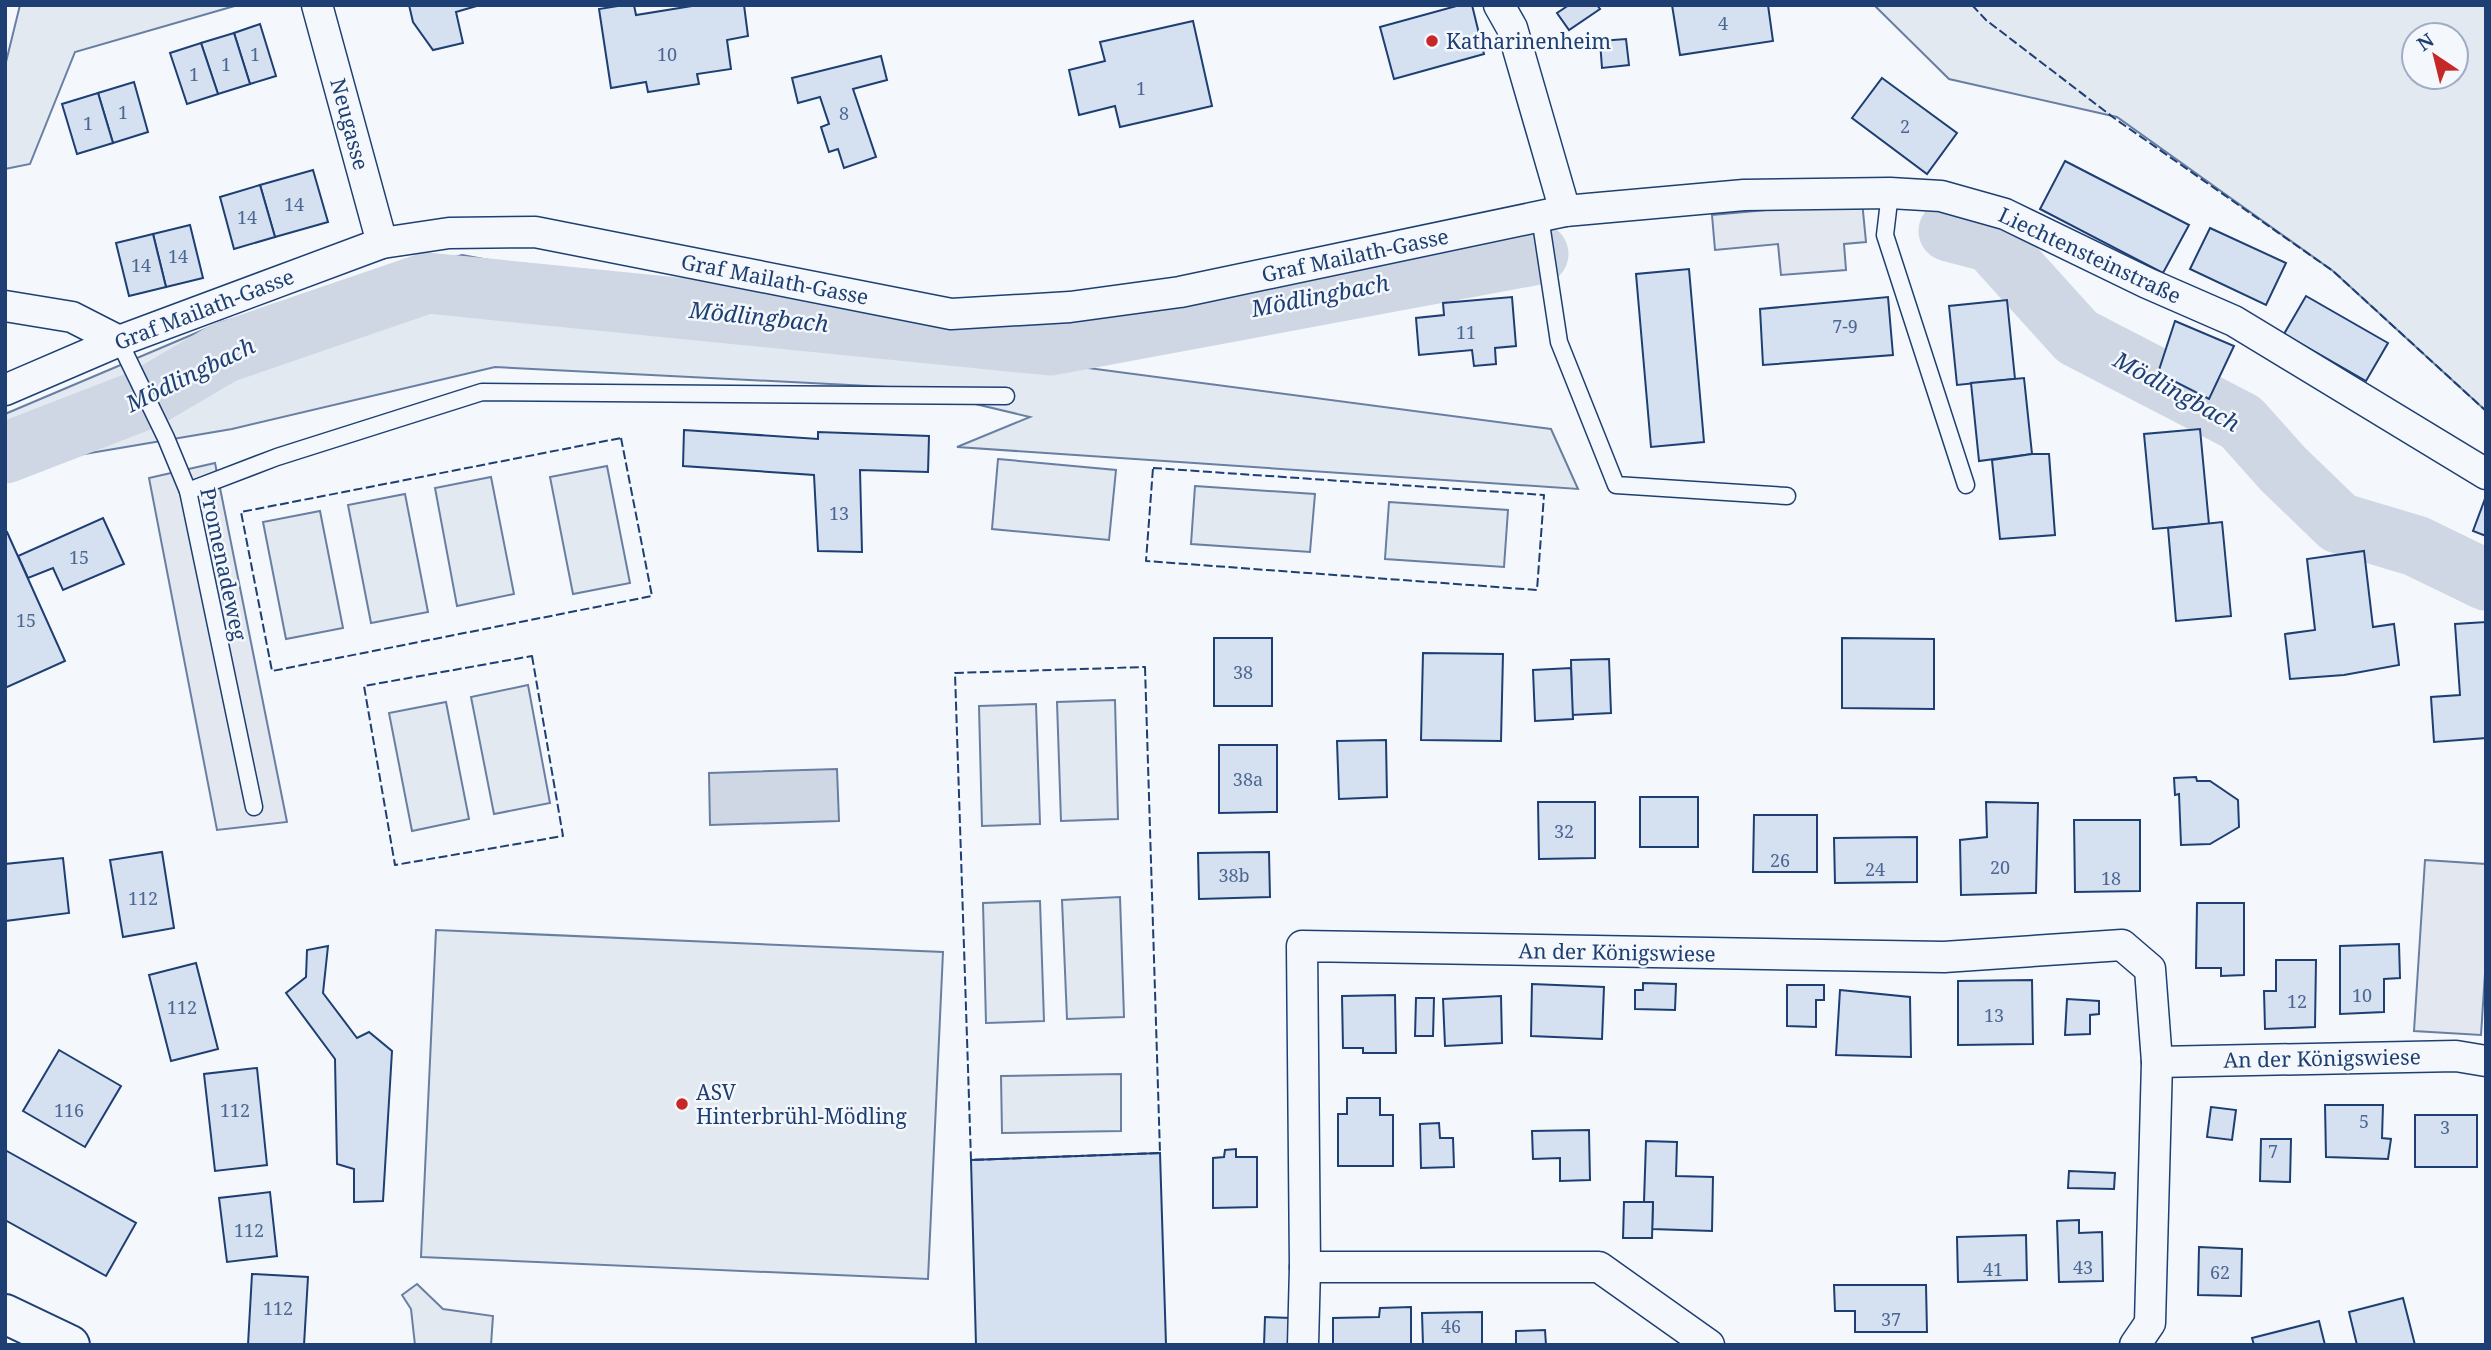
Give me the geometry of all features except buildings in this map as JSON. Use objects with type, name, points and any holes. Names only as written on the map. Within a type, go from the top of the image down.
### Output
[{"type":"main road","points":[[5,1314],[70,1345]]},
{"type":"street","name":"Neugasse","points":[[317,5],[382,243]]},
{"type":"street","points":[[1499,5],[1513,27],[1550,219]]},
{"type":"street","name":"Liechtensteinstraße","points":[[1550,219],[1744,195],[1801,201],[1890,192],[1941,196],[2005,214],[2147,283],[2234,321],[2486,474]]},
{"type":"street","name":"Graf Mailath-Gasse","points":[[5,390],[123,348],[382,243],[449,233],[535,232],[951,314],[1070,307],[1180,292],[1550,219]]},
{"type":"street","points":[[5,306],[72,317],[123,348]]},
{"type":"street","name":"An der Königswiese","points":[[1303,1345],[1305,1267],[1302,946],[1944,957],[2122,945],[2150,969],[2157,1062],[2150,1324],[2135,1345]]},
{"type":"street","name":"An der Königswiese","points":[[2157,1062],[2456,1056],[2486,1061]]},
{"type":"street","points":[[1305,1267],[1599,1267],[1709,1345]]},
{"type":"lane","points":[[1890,192],[1885,235],[1966,485]]},
{"type":"lane","points":[[1550,219],[1549,267],[1559,342],[1616,485],[1787,496]]},
{"type":"lane","name":"Promenadeweg","points":[[123,348],[188,491],[254,807]]},
{"type":"lane","points":[[188,491],[277,457],[482,392],[1006,396]]},
{"type":"shaded area","points":[[20,5],[238,5],[75,52],[30,164],[5,169],[5,66]]},
{"type":"shaded area","points":[[1874,5],[2486,5],[2486,411],[2333,271],[2117,117],[1949,79]]},
{"type":"shaded area","points":[[1862,201],[1866,242],[1844,244],[1846,270],[1781,275],[1778,244],[1715,250],[1712,215]]},
{"type":"shaded area","points":[[462,255],[1020,359],[1551,429],[1578,489],[957,447],[1030,417],[908,388],[495,367],[232,429],[49,460],[5,478],[5,414],[222,322]]},
{"type":"shaded area","points":[[998,459],[1116,470],[1109,540],[992,529]]},
{"type":"shaded area","points":[[215,463],[287,822],[217,830],[149,478]]},
{"type":"shaded area","points":[[607,466],[630,583],[573,594],[550,477]]},
{"type":"shaded area","points":[[491,477],[514,594],[457,606],[435,488]]},
{"type":"shaded area","points":[[1195,486],[1315,494],[1310,552],[1191,544]]},
{"type":"shaded area","points":[[405,494],[428,612],[371,623],[348,505]]},
{"type":"shaded area","points":[[1389,502],[1508,510],[1504,567],[1385,559]]},
{"type":"shaded area","points":[[320,511],[343,628],[286,639],[263,522]]},
{"type":"shaded area","points":[[528,685],[550,803],[494,814],[471,697]]},
{"type":"shaded area","points":[[1115,700],[1118,819],[1061,821],[1057,702]]},
{"type":"shaded area","points":[[446,702],[469,819],[412,831],[389,713]]},
{"type":"shaded area","points":[[1036,704],[1040,824],[982,826],[979,706]]},
{"type":"shaded area","points":[[837,769],[839,821],[710,825],[709,773]]},
{"type":"shaded area","points":[[2425,860],[2486,864],[2486,958],[2481,1035],[2414,1031]]},
{"type":"shaded area","points":[[1120,897],[1124,1017],[1067,1019],[1062,900]]},
{"type":"shaded area","points":[[1040,901],[1044,1021],[986,1023],[983,903]]},
{"type":"shaded area","name":"ASV Hinterbrühl-Mödling","points":[[436,930],[943,952],[928,1279],[421,1257]]},
{"type":"shaded area","points":[[1121,1074],[1121,1131],[1002,1133],[1001,1076]]},
{"type":"shaded area","points":[[417,1284],[443,1309],[493,1316],[491,1345],[415,1345],[411,1309],[402,1295]]},
{"type":"waterway","name":"Mödlingbach","points":[[1949,231],[1991,242],[2077,337],[2241,422],[2283,469],[2339,523],[2416,546],[2486,580]]},
{"type":"waterway","name":"Mödlingbach","points":[[5,453],[145,399],[223,353],[427,283],[1050,345],[1538,254]]},
{"type":"fence","points":[[1972,5],[1986,20],[2114,118],[2333,271],[2486,411]]},
{"type":"fence","points":[[621,438],[652,596],[272,671],[241,512],[621,438]]},
{"type":"fence","points":[[1153,468],[1544,495],[1537,590],[1146,561],[1153,468]]},
{"type":"fence","points":[[532,656],[563,836],[395,865],[364,686],[532,656]]},
{"type":"fence","points":[[1145,667],[1160,1153],[971,1160],[955,673],[1145,667]]},
{"type":"place","name":"Katharinenheim","points":[[1432,41]]},
{"type":"place","name":"ASV Hinterbrühl-Mödling","points":[[682,1104]]}]
